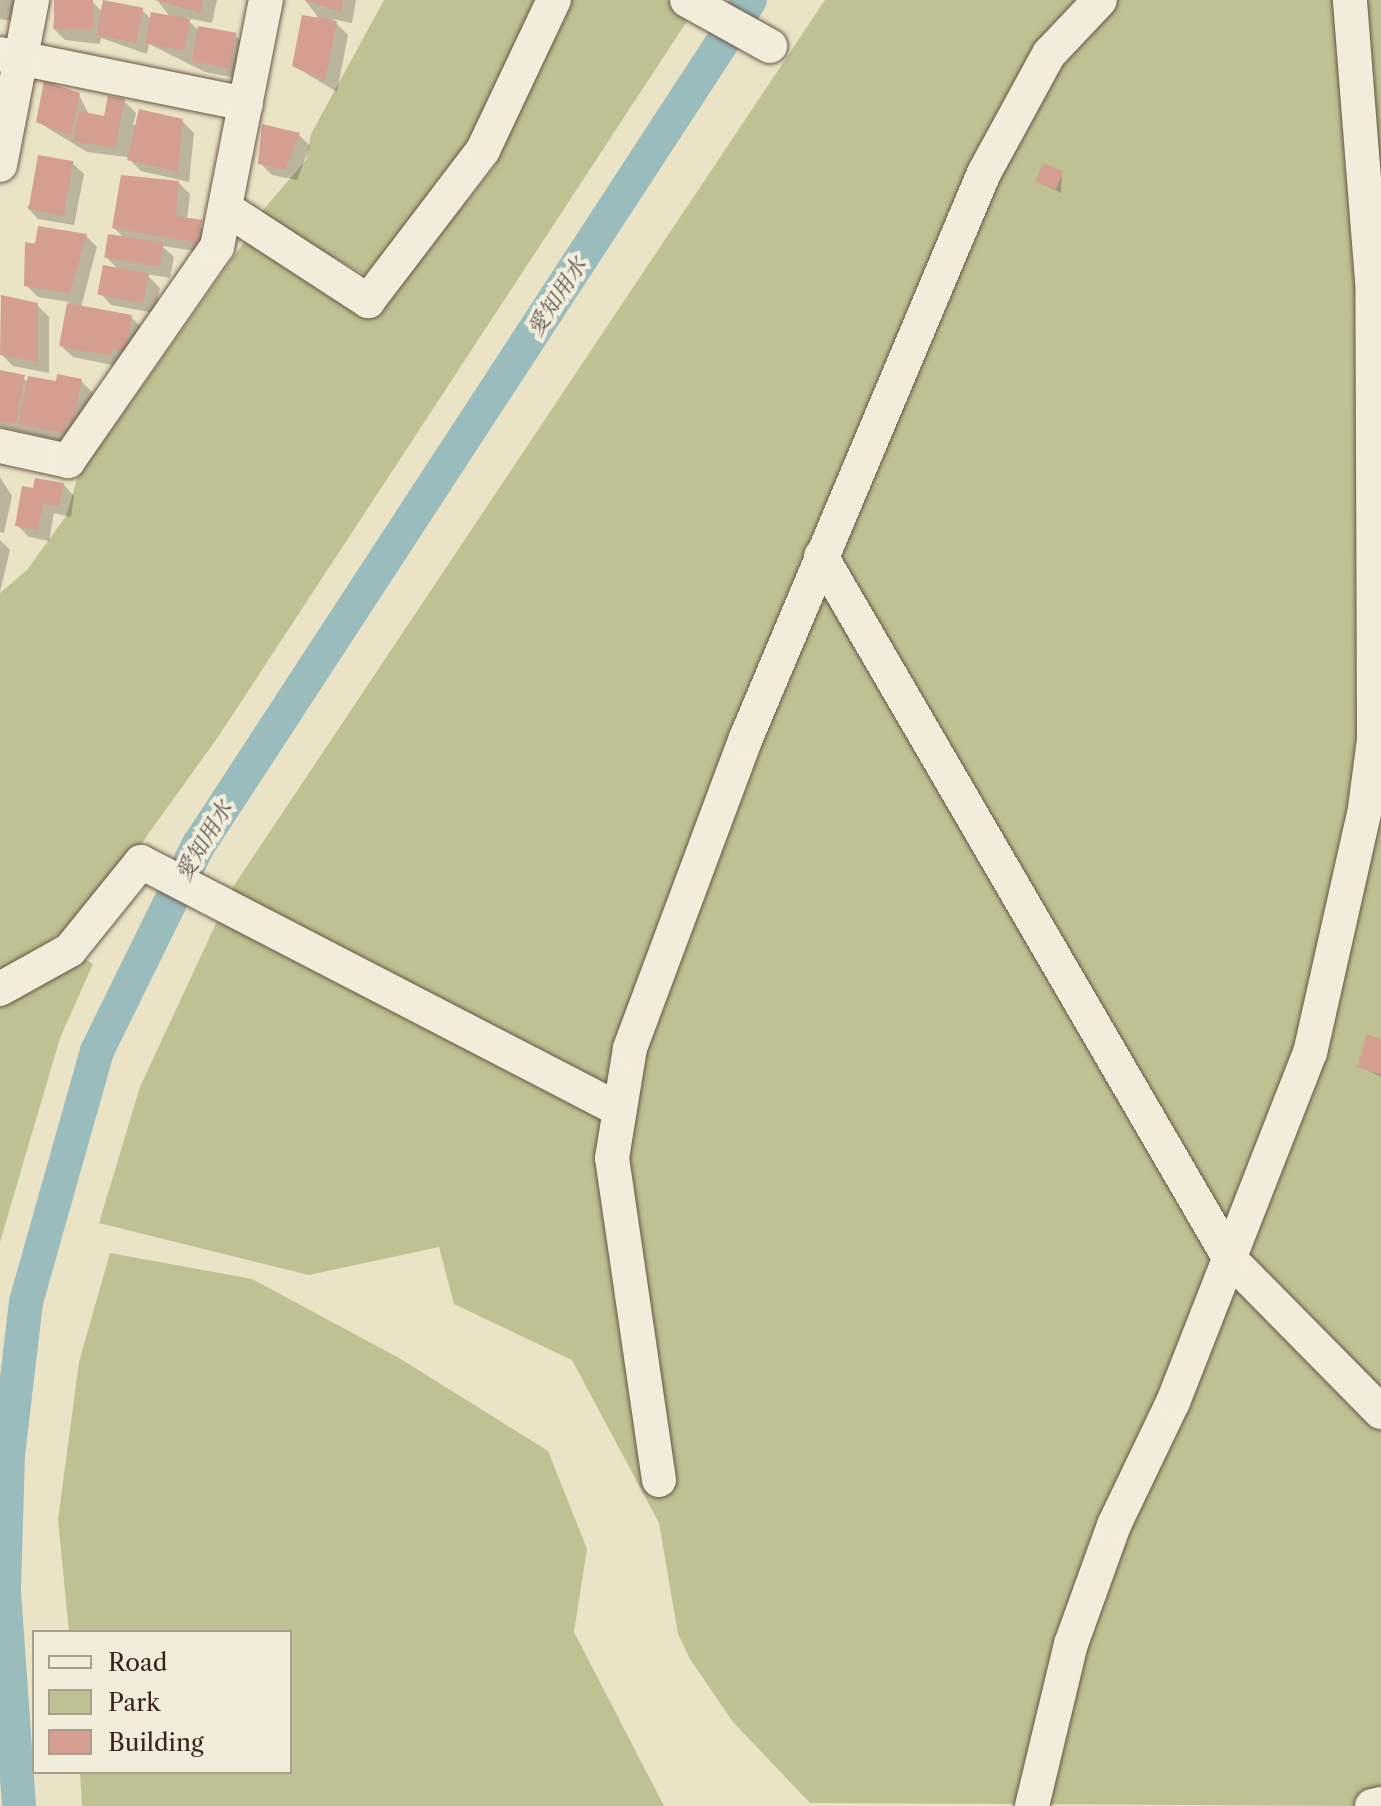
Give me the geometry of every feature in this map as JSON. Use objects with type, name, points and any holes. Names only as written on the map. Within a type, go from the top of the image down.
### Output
[{"type":"street","points":[[0,165],[10,56],[32,0]]},
{"type":"street","points":[[0,446],[68,461],[217,247],[266,0]]},
{"type":"street","points":[[225,208],[368,301],[483,150],[554,0]]},
{"type":"street","points":[[659,1480],[619,1228],[612,1158],[630,1048],[689,881],[821,556],[984,173],[1049,54],[1100,0]]},
{"type":"street","points":[[1032,1806],[1071,1644],[1230,1259],[1314,1040],[1339,945],[1374,740],[1372,281],[1350,0]]},
{"type":"street","points":[[699,5],[770,46]]},
{"type":"street","points":[[10,56],[246,104]]},
{"type":"street","points":[[821,556],[1230,1259],[1381,1412]]},
{"type":"street","points":[[0,989],[70,950],[141,862],[620,1110]]},
{"type":"street","points":[[1372,1806],[1381,1804]]},
{"type":"green space","points":[[384,0],[539,0],[462,158],[365,275],[258,216],[306,160],[311,134]]},
{"type":"green space","points":[[569,0],[669,0],[693,12],[218,737],[95,908],[0,977],[0,593],[27,570],[66,516],[77,479],[247,238],[373,317],[495,166]]},
{"type":"green space","points":[[825,0],[1381,0],[1381,1806],[810,1803],[733,1722],[690,1659],[678,1634],[659,1523],[572,1360],[454,1304],[439,1247],[309,1275],[99,1223],[140,1087],[233,887]]},
{"type":"green space","points":[[80,956],[93,964],[60,1038],[0,1242],[0,1000]]},
{"type":"green space","points":[[110,1253],[252,1279],[399,1358],[548,1451],[587,1549],[574,1632],[664,1806],[82,1806],[80,1774],[292,1774],[292,1630],[69,1630],[58,1520],[79,1362]]},
{"type":"building","points":[[54,0],[93,0],[93,29],[54,29]]},
{"type":"building","points":[[103,0],[143,8],[136,43],[96,35]]},
{"type":"building","points":[[155,0],[203,0],[201,13]]},
{"type":"building","points":[[304,0],[343,0],[341,12]]},
{"type":"building","points":[[151,12],[190,19],[185,50],[145,44]]},
{"type":"building","points":[[302,15],[337,21],[325,81],[292,66]]},
{"type":"building","points":[[198,26],[236,33],[230,68],[192,61]]},
{"type":"building","points":[[44,81],[80,93],[71,136],[36,122]]},
{"type":"building","points":[[108,96],[125,99],[115,148],[73,141],[79,111],[104,116]]},
{"type":"building","points":[[139,109],[183,119],[178,172],[127,160]]},
{"type":"building","points":[[262,124],[300,133],[285,170],[258,164]]},
{"type":"building","points":[[38,155],[73,161],[64,215],[28,209]]},
{"type":"building","points":[[1043,163],[1063,171],[1056,190],[1036,182]]},
{"type":"building","points":[[121,175],[179,181],[176,216],[202,220],[197,243],[112,228]]},
{"type":"building","points":[[38,226],[87,234],[70,293],[24,286],[25,242],[35,244]]},
{"type":"building","points":[[108,234],[163,243],[160,266],[104,258]]},
{"type":"building","points":[[103,265],[149,274],[143,303],[97,294]]},
{"type":"building","points":[[1,295],[38,303],[38,362],[0,355]]},
{"type":"building","points":[[67,303],[132,315],[125,351],[112,349],[111,356],[59,346]]},
{"type":"building","points":[[0,370],[25,375],[16,424],[0,421]]},
{"type":"building","points":[[57,374],[82,379],[73,422],[66,421],[64,433],[18,424],[28,376],[56,381]]},
{"type":"building","points":[[35,478],[64,483],[59,506],[43,503],[38,530],[15,526],[22,486],[33,488]]},
{"type":"building","points":[[1367,1034],[1381,1039],[1381,1075],[1357,1067]]},
{"type":"waterway","name":"愛知用水","points":[[19,1806],[4,1590],[8,1455],[26,1302],[97,1051],[198,846],[750,0]]}]
